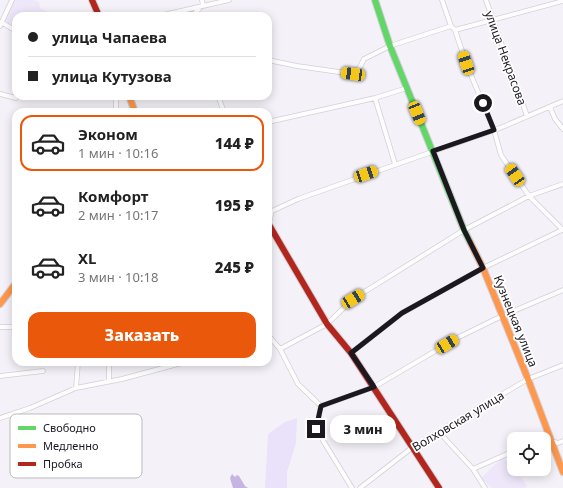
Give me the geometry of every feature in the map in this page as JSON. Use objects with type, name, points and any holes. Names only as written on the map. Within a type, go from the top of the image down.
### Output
[{"type":"street","points":[[12,0],[1,24],[12,29]]},
{"type":"street","points":[[92,0],[96,12]]},
{"type":"street","points":[[202,0],[203,5]]},
{"type":"street","points":[[175,12],[229,0]]},
{"type":"street","name":"Кузнецкая улица","points":[[375,0],[390,46],[464,230],[483,268],[528,379],[563,472]]},
{"type":"street","points":[[351,353],[402,313],[483,268],[563,230],[529,196],[501,154],[494,130],[466,63],[455,30],[450,26],[442,0]]},
{"type":"street","name":"улица Некрасова","points":[[486,0],[492,21],[527,116]]},
{"type":"street","points":[[455,30],[563,1]]},
{"type":"street","points":[[196,12],[203,5]]},
{"type":"street","points":[[272,61],[353,74],[360,67],[364,59],[390,46],[450,26]]},
{"type":"street","points":[[272,121],[375,98],[407,88]]},
{"type":"street","points":[[0,94],[12,97]]},
{"type":"street","points":[[375,98],[394,164]]},
{"type":"street","points":[[272,211],[298,199],[494,130],[563,101]]},
{"type":"street","points":[[550,107],[555,119],[563,129]]},
{"type":"street","points":[[280,349],[328,324],[353,299],[464,230],[529,196],[563,184]]},
{"type":"street","points":[[272,229],[328,324],[351,353],[440,488]]},
{"type":"street","points":[[0,304],[12,288]]},
{"type":"street","points":[[321,406],[374,387],[459,337],[502,316],[563,290]]},
{"type":"street","points":[[0,327],[12,327]]},
{"type":"street","points":[[272,340],[280,349],[298,384],[321,406]]},
{"type":"street","name":"Волховская улица","points":[[360,488],[413,447],[528,379],[563,365]]},
{"type":"street","points":[[76,388],[78,366]]},
{"type":"street","points":[[109,366],[109,381]]},
{"type":"street","points":[[12,414],[30,408],[76,388],[122,379],[168,366]]},
{"type":"street","points":[[0,376],[43,371]]},
{"type":"street","points":[[321,406],[316,429],[352,488]]},
{"type":"street","points":[[0,418],[10,415]]},
{"type":"street","points":[[439,432],[473,469],[485,488]]},
{"type":"street","points":[[552,441],[558,443],[563,441]]},
{"type":"street","points":[[473,469],[507,454]]},
{"type":"shaded area","points":[[15,0],[34,0],[39,2],[40,8],[48,12],[12,12],[12,26],[4,22]]},
{"type":"shaded area","points":[[297,418],[296,443],[287,472],[287,488],[265,488],[268,434],[285,422]]},
{"type":"shaded area","points":[[503,457],[507,462],[507,476],[519,476],[527,485],[526,488],[492,488],[481,478]]},
{"type":"shaded area","points":[[232,474],[235,477],[237,475],[239,476],[248,488],[233,488],[230,478]]},
{"type":"traffic: fast","points":[[375,0],[390,46],[470,242]]},
{"type":"traffic: slow","points":[[130,100],[134,108]]},
{"type":"traffic: slow","points":[[470,242],[483,268],[528,379],[563,472]]},
{"type":"traffic: slow","points":[[0,304],[12,288]]},
{"type":"traffic: jam","points":[[92,0],[97,12]]},
{"type":"traffic: jam","points":[[272,230],[327,324],[351,353],[439,488]]},
{"type":"route","points":[[316,429],[321,406],[374,387],[351,353],[402,313],[483,268],[464,230],[433,151],[494,130],[483,103]]}]
